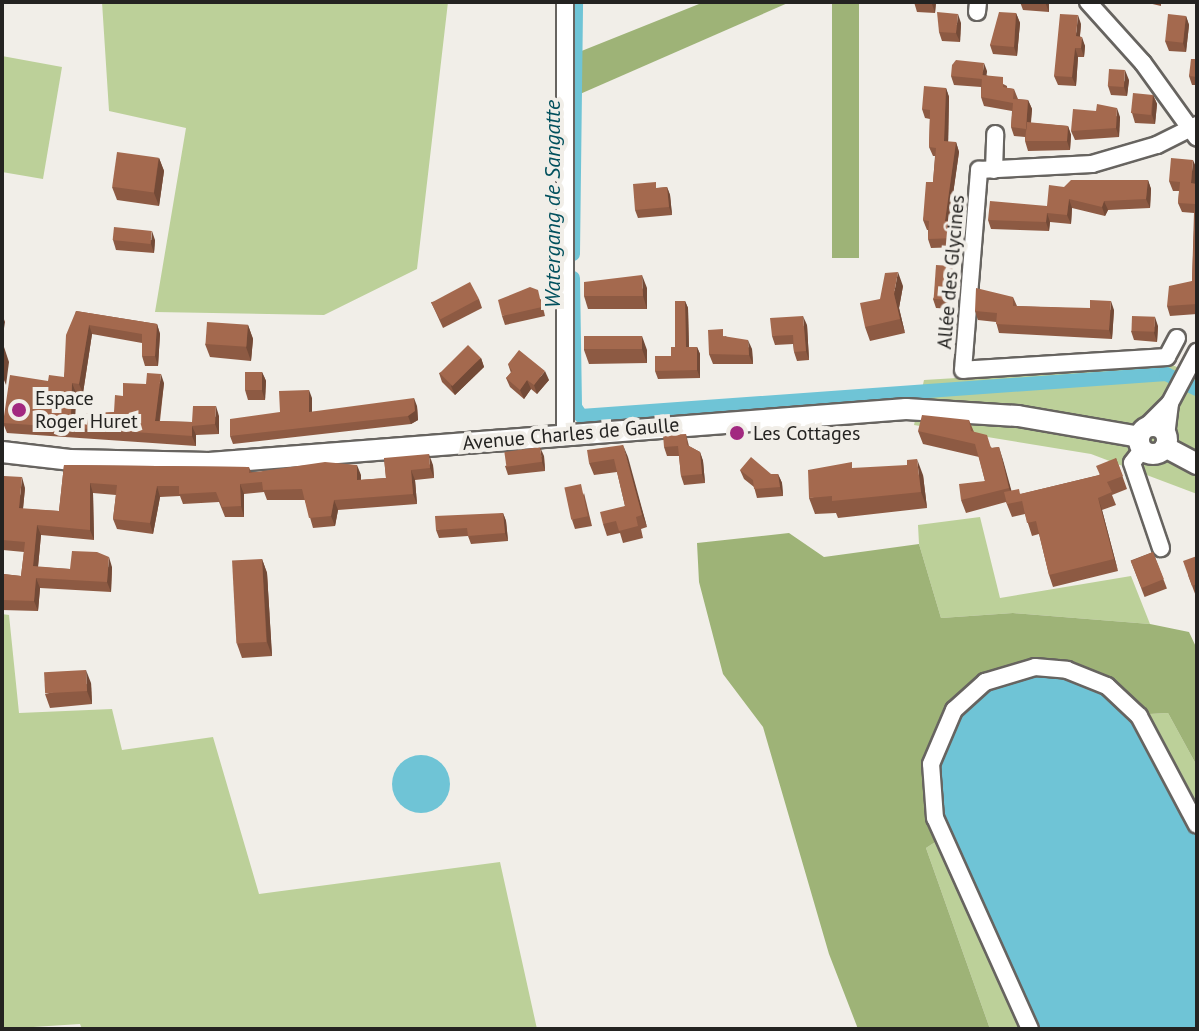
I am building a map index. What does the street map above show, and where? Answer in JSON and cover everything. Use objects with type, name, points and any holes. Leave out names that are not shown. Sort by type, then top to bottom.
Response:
[{"type":"main road","name":"Avenue Charles de Gaulle","points":[[2,452],[190,463],[906,409],[1018,416],[1142,438],[1153,454],[1166,442]]},
{"type":"main road","points":[[1166,442],[1197,464]]},
{"type":"street","points":[[565,2],[565,435]]},
{"type":"street","points":[[995,134],[994,170],[1092,164],[1195,131],[1143,63],[1088,2]]},
{"type":"street","name":"Allée des Glycines","points":[[994,170],[979,170],[963,370],[1167,357],[1177,338]]},
{"type":"street","points":[[1161,548],[1132,463],[1142,438],[1173,398],[1197,352]]},
{"type":"street","points":[[1166,442],[1173,398]]},
{"type":"street","points":[[1030,1029],[935,818],[931,764],[954,710],[985,682],[1035,667],[1067,670],[1107,686],[1139,716],[1197,825]]},
{"type":"green space","points":[[102,2],[448,2],[417,269],[324,315],[155,312],[186,128],[109,111]]},
{"type":"green space","points":[[704,2],[790,2],[580,94],[579,52]]},
{"type":"green space","points":[[832,2],[859,2],[859,258],[832,258]]},
{"type":"green space","points":[[2,56],[62,67],[43,179],[2,172]]},
{"type":"green space","points":[[1172,365],[1197,375],[1197,494],[1091,454],[914,425],[924,380]]},
{"type":"green space","points":[[980,517],[1000,598],[1131,576],[1150,624],[1013,613],[941,618],[919,544],[918,525]]},
{"type":"green space","points":[[789,533],[824,557],[919,544],[941,618],[1013,613],[1150,624],[1189,632],[1197,649],[1197,766],[1168,713],[1131,715],[926,848],[990,1029],[858,1029],[829,954],[763,727],[723,674],[699,582],[697,543]]},
{"type":"green space","points":[[2,614],[9,615],[19,713],[112,709],[122,750],[213,737],[259,894],[500,862],[537,1029],[82,1029],[80,1024],[2,1029]]},
{"type":"green space","points":[[1168,713],[1197,766],[1197,837],[1131,715]]},
{"type":"green space","points":[[946,835],[1036,1029],[990,1029],[926,848]]},
{"type":"water","points":[[1056,673],[1099,687],[1138,725],[1197,837],[1197,1029],[1036,1029],[946,835],[934,772],[952,722],[984,691],[1023,675]]},
{"type":"water","points":[[421,755],[441,764],[450,784],[441,804],[421,813],[401,804],[392,784],[401,764]]},
{"type":"building","points":[[937,12],[958,14],[956,33],[939,32]]},
{"type":"building","points":[[999,12],[1016,13],[1014,47],[990,45]]},
{"type":"building","points":[[1060,14],[1078,15],[1076,36],[1082,37],[1081,48],[1075,48],[1072,77],[1054,76]]},
{"type":"building","points":[[1168,14],[1186,16],[1183,43],[1165,41]]},
{"type":"building","points":[[1191,59],[1197,59],[1197,77],[1189,76]]},
{"type":"building","points":[[956,60],[984,63],[982,79],[951,76]]},
{"type":"building","points":[[1109,69],[1125,70],[1124,87],[1108,86]]},
{"type":"building","points":[[982,75],[1003,77],[1003,87],[1014,89],[1013,99],[1028,100],[1026,129],[1011,127],[1013,103],[981,97]]},
{"type":"building","points":[[924,86],[946,88],[944,141],[956,142],[945,221],[957,222],[956,238],[928,239],[929,221],[923,220],[926,182],[933,182],[936,148],[929,147],[930,110],[922,109]]},
{"type":"building","points":[[1133,93],[1153,95],[1151,115],[1131,113]]},
{"type":"building","points":[[1097,104],[1117,108],[1116,128],[1071,131],[1073,109],[1096,111]]},
{"type":"building","points":[[1027,122],[1068,126],[1067,141],[1025,141]]},
{"type":"building","points":[[117,152],[159,158],[154,193],[112,187]]},
{"type":"building","points":[[1171,158],[1193,160],[1191,183],[1197,184],[1197,304],[1167,306],[1169,286],[1192,281],[1195,204],[1178,203],[1180,182],[1169,181]]},
{"type":"building","points":[[1071,180],[1148,180],[1146,199],[1104,201],[1102,207],[1069,199],[1067,215],[1047,213],[1046,222],[988,220],[990,201],[1047,206],[1049,185],[1064,187]]},
{"type":"building","points":[[656,182],[656,188],[667,187],[669,207],[635,210],[633,184]]},
{"type":"building","points":[[114,227],[152,231],[150,244],[113,240]]},
{"type":"building","points":[[936,265],[952,266],[950,300],[934,299]]},
{"type":"building","points":[[898,272],[894,294],[900,319],[865,327],[860,303],[880,299],[885,273]]},
{"type":"building","points":[[642,275],[643,296],[584,296],[584,282]]},
{"type":"building","points":[[470,282],[479,299],[440,319],[431,303]]},
{"type":"building","points":[[530,287],[538,290],[542,307],[502,316],[498,300]]},
{"type":"building","points":[[976,288],[1013,297],[1013,306],[1090,308],[1090,300],[1111,301],[1109,330],[996,324],[997,313],[975,311]]},
{"type":"building","points":[[675,301],[685,301],[686,347],[697,347],[697,370],[655,371],[655,356],[671,356],[671,347],[675,347]]},
{"type":"building","points":[[76,311],[157,324],[155,356],[142,356],[142,334],[89,325],[79,384],[72,383],[71,415],[114,412],[115,395],[123,396],[123,383],[146,384],[147,373],[161,374],[155,421],[192,422],[193,406],[216,406],[215,424],[192,426],[192,436],[3,423],[10,375],[48,381],[49,375],[64,377],[66,335]]},
{"type":"building","points":[[803,316],[806,351],[794,352],[793,335],[772,336],[770,318]]},
{"type":"building","points":[[1132,316],[1155,317],[1154,332],[1131,331]]},
{"type":"building","points":[[207,322],[248,325],[246,347],[205,344]]},
{"type":"building","points":[[723,329],[723,336],[748,340],[749,355],[709,354],[708,330]]},
{"type":"building","points":[[584,336],[642,336],[642,349],[584,349]]},
{"type":"building","points":[[468,345],[481,358],[452,386],[440,373]]},
{"type":"building","points":[[519,350],[545,371],[534,385],[527,380],[520,390],[506,378],[512,371],[508,364]]},
{"type":"building","points":[[245,372],[262,372],[262,390],[245,390]]},
{"type":"building","points":[[309,390],[309,412],[414,398],[415,411],[408,416],[230,436],[230,419],[280,412],[279,391]]},
{"type":"building","points":[[922,415],[969,420],[971,431],[987,435],[991,448],[999,447],[1009,488],[961,500],[959,484],[985,481],[975,444],[918,431]]},
{"type":"building","points":[[686,434],[687,445],[700,452],[702,474],[681,476],[678,446],[664,447],[663,435]]},
{"type":"building","points":[[623,445],[642,515],[636,517],[638,526],[619,531],[616,521],[603,524],[600,512],[625,506],[614,459],[589,463],[587,450]]},
{"type":"building","points":[[540,447],[542,462],[506,467],[504,452]]},
{"type":"building","points":[[429,454],[430,468],[411,470],[413,494],[334,500],[331,516],[309,518],[302,489],[263,490],[262,482],[240,484],[241,506],[222,507],[216,492],[179,494],[179,486],[157,486],[150,523],[113,519],[117,485],[90,483],[90,530],[37,525],[33,566],[70,569],[72,551],[97,552],[109,557],[107,582],[36,578],[34,601],[2,600],[2,574],[21,576],[25,542],[2,540],[4,476],[22,477],[19,508],[59,511],[64,465],[249,467],[249,473],[325,462],[357,465],[357,480],[386,478],[384,458]]},
{"type":"building","points":[[751,457],[771,474],[778,474],[780,487],[754,489],[753,480],[740,470]]},
{"type":"building","points":[[1116,458],[1123,476],[1107,482],[1112,492],[1098,498],[1114,559],[1049,575],[1036,521],[1027,523],[1021,496],[1022,501],[1007,504],[1004,492],[1019,489],[1020,494],[1100,475],[1096,466]]},
{"type":"building","points":[[917,459],[921,492],[832,501],[832,496],[809,498],[808,470],[852,462],[852,468],[907,465],[907,460]]},
{"type":"building","points":[[581,484],[588,516],[571,520],[564,488]]},
{"type":"building","points":[[503,513],[505,533],[468,536],[467,528],[436,530],[435,516]]},
{"type":"building","points":[[1153,552],[1164,579],[1142,588],[1131,561]]},
{"type":"building","points":[[1197,556],[1197,584],[1192,586],[1183,561]]},
{"type":"building","points":[[262,559],[266,642],[236,643],[232,561]]},
{"type":"building","points":[[86,670],[87,691],[45,693],[44,672]]},
{"type":"waterway","name":"Watergang de Sangatte","points":[[573,254],[576,2]]},
{"type":"waterway","points":[[573,278],[575,407],[581,416],[1166,374],[1197,389]]},
{"type":"place","name":"Espace Roger Huret","points":[[19,410]]},
{"type":"place","name":"Les Cottages","points":[[737,433]]}]
